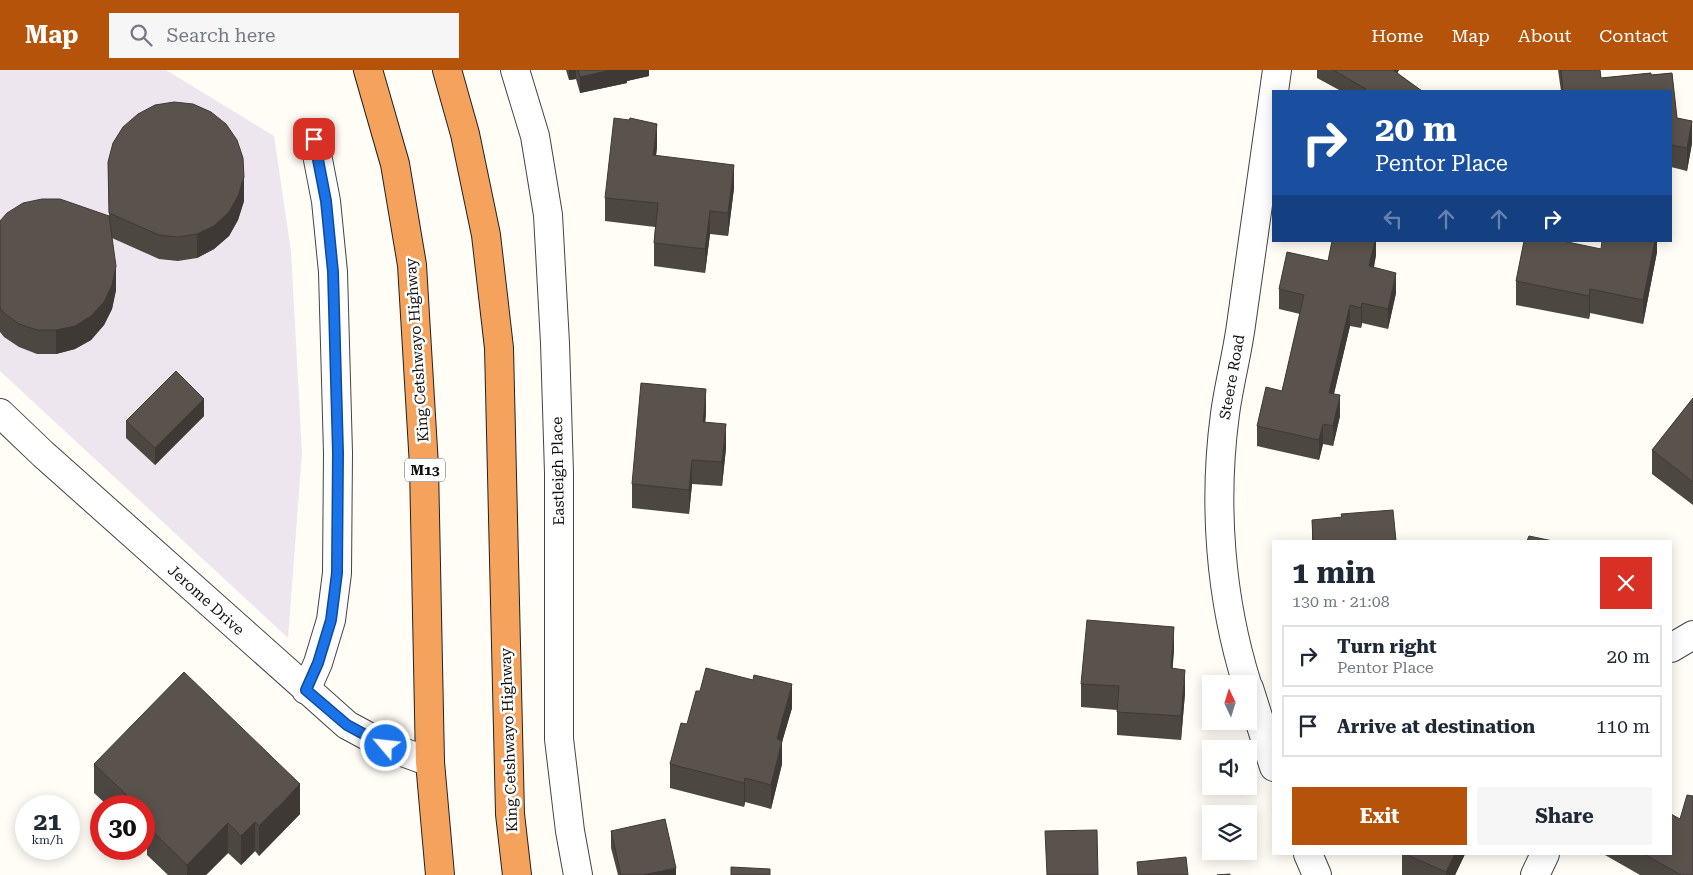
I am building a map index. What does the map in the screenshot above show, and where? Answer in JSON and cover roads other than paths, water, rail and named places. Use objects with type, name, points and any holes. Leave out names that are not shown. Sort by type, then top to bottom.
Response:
[{"type":"highway","name":"King Cetshwayo Highway","points":[[368,70],[395,164],[412,265],[425,474],[430,762],[440,875]]},
{"type":"highway","name":"King Cetshwayo Highway","points":[[447,70],[465,134],[486,235],[499,348],[510,814],[517,875]]},
{"type":"street","name":"Eastleigh Place","points":[[514,70],[535,136],[548,215],[555,343],[559,473],[559,739],[570,831],[578,875]]},
{"type":"street","name":"Steere Road","points":[[1273,90],[1276,70]]},
{"type":"street","name":"Steere Road","points":[[1245,675],[1230,613],[1222,560],[1220,490],[1225,414],[1238,347],[1272,99]]},
{"type":"street","points":[[306,690],[318,663],[331,620],[337,573],[338,453],[333,272],[326,201],[314,139]]},
{"type":"street","name":"Jerome Drive","points":[[0,413],[43,454],[347,725],[386,746],[430,762]]},
{"type":"street","points":[[1672,647],[1693,635]]},
{"type":"street","points":[[1258,716],[1272,761]]},
{"type":"street","points":[[1308,855],[1316,875]]},
{"type":"street","points":[[1535,875],[1545,855]]}]
